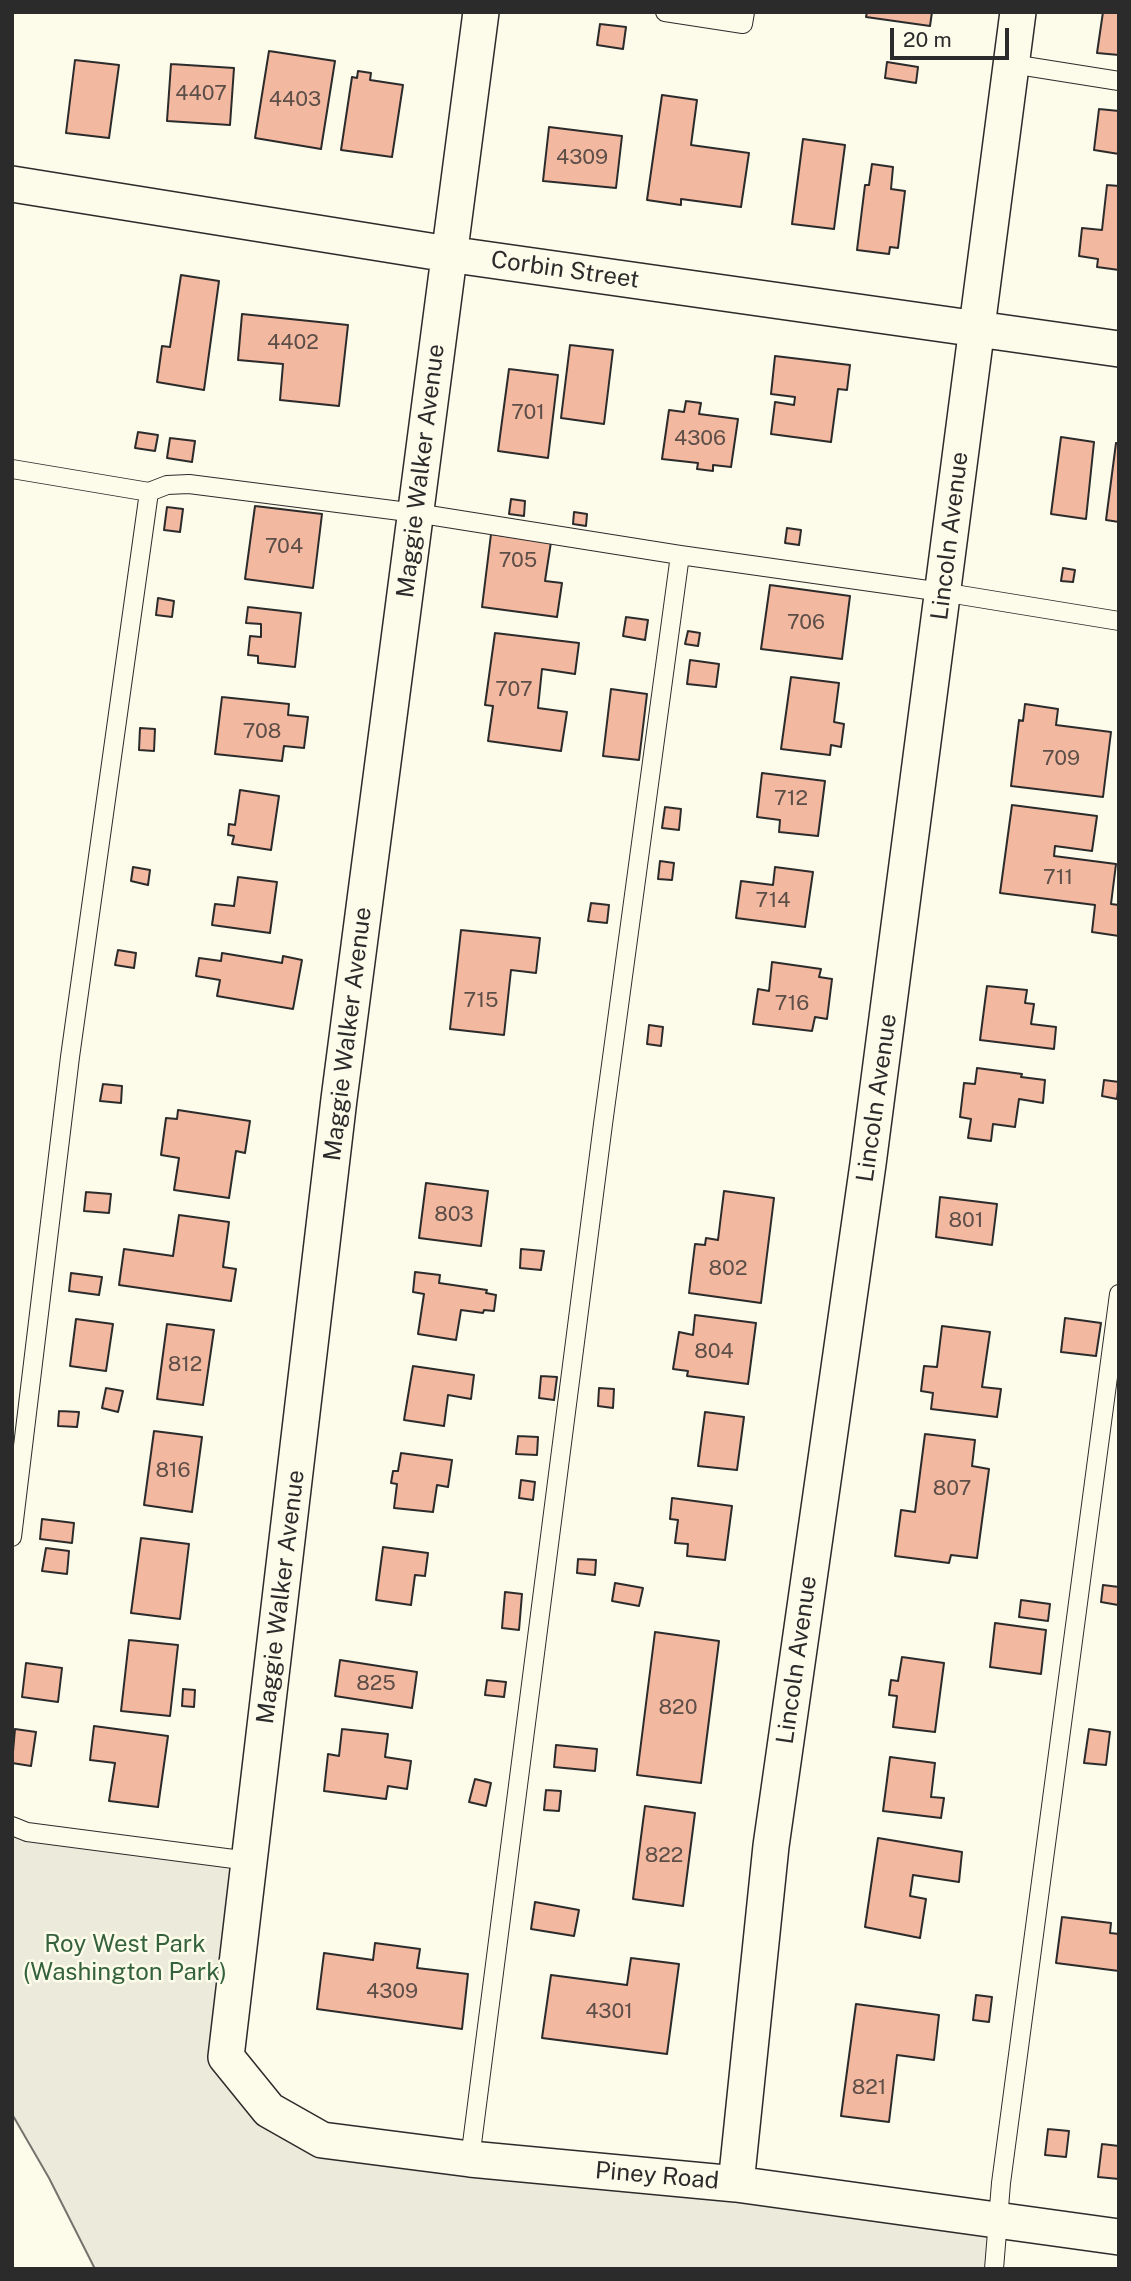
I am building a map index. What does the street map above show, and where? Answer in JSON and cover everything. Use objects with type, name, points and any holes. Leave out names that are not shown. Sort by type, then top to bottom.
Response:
[{"type":"street","name":"Maggie Walker Avenue","points":[[226,2057],[339,1099],[481,12]]},
{"type":"street","name":"Lincoln Avenue","points":[[736,2184],[771,1846],[868,1164],[1018,12]]},
{"type":"street","name":"Corbin Street","points":[[12,184],[449,254],[1119,349]]},
{"type":"street","name":"Piney Road","points":[[226,2057],[269,2110],[322,2140],[470,2159],[736,2184],[1119,2237]]},
{"type":"lane","points":[[666,12],[743,24],[745,12]]},
{"type":"lane","points":[[1012,64],[1119,81]]},
{"type":"lane","points":[[12,469],[149,492],[167,485],[189,484],[415,513],[1119,621]]},
{"type":"lane","points":[[12,1537],[71,1057],[149,492]]},
{"type":"lane","points":[[470,2159],[603,1124],[680,555]]},
{"type":"lane","points":[[993,2269],[1004,2155],[1119,1294]]},
{"type":"lane","points":[[12,1826],[27,1832],[249,1861]]},
{"type":"green space","name":"Roy West Park (Washington Park)","points":[[12,1826],[249,1861],[226,2057],[322,2140],[999,2222],[994,2269],[95,2269],[49,2178],[12,2114]]},
{"type":"building","points":[[867,12],[932,12],[930,26],[866,17]]},
{"type":"building","points":[[1103,12],[1119,12],[1119,55],[1097,53]]},
{"type":"building","points":[[600,24],[626,27],[623,49],[597,45]]},
{"type":"building","points":[[269,51],[335,61],[321,149],[255,138]]},
{"type":"building","points":[[75,60],[119,65],[109,138],[66,133]]},
{"type":"building","points":[[887,62],[918,67],[916,83],[885,78]]},
{"type":"building","points":[[171,64],[234,68],[230,125],[167,121]]},
{"type":"building","points":[[358,71],[371,73],[370,80],[403,85],[392,157],[341,150],[352,77],[357,78]]},
{"type":"building","points":[[662,95],[697,100],[691,145],[749,153],[741,207],[681,199],[681,205],[647,200]]},
{"type":"building","points":[[1099,109],[1119,111],[1119,154],[1094,150]]},
{"type":"building","points":[[549,127],[622,136],[616,188],[543,181]]},
{"type":"building","points":[[803,139],[845,145],[834,229],[792,224]]},
{"type":"building","points":[[872,164],[893,167],[891,189],[905,191],[898,248],[890,247],[889,254],[857,250],[865,185],[869,185]]},
{"type":"building","points":[[1107,185],[1119,186],[1119,270],[1097,267],[1098,259],[1079,256],[1082,228],[1102,230]]},
{"type":"building","points":[[181,275],[219,281],[204,390],[157,382],[162,346],[170,347]]},
{"type":"building","points":[[242,314],[348,325],[339,406],[280,400],[283,364],[238,360]]},
{"type":"building","points":[[570,345],[613,350],[604,424],[561,418]]},
{"type":"building","points":[[775,356],[850,365],[847,390],[838,389],[831,442],[771,434],[775,402],[794,405],[795,397],[771,394]]},
{"type":"building","points":[[509,369],[558,375],[548,458],[498,451]]},
{"type":"building","points":[[686,401],[701,403],[699,414],[738,419],[731,467],[713,465],[713,471],[697,469],[698,463],[662,459],[669,410],[684,412]]},
{"type":"building","points":[[138,432],[158,435],[155,451],[135,448]]},
{"type":"building","points":[[1061,437],[1094,442],[1086,519],[1051,514]]},
{"type":"building","points":[[170,438],[195,441],[192,462],[167,458]]},
{"type":"building","points":[[1116,443],[1119,443],[1119,522],[1106,520]]},
{"type":"building","points":[[511,499],[525,501],[524,516],[509,514]]},
{"type":"building","points":[[255,506],[322,514],[313,588],[245,579]]},
{"type":"building","points":[[167,507],[183,509],[180,532],[164,530]]},
{"type":"building","points":[[574,512],[587,514],[586,526],[573,524]]},
{"type":"building","points":[[787,528],[801,530],[799,545],[785,543]]},
{"type":"building","points":[[491,534],[551,542],[545,581],[562,583],[557,617],[482,607]]},
{"type":"building","points":[[1063,568],[1075,570],[1073,582],[1061,581]]},
{"type":"building","points":[[770,585],[850,596],[842,659],[761,649]]},
{"type":"building","points":[[158,598],[174,601],[172,617],[156,615]]},
{"type":"building","points":[[248,607],[301,613],[295,667],[258,663],[258,656],[248,655],[250,636],[261,637],[261,624],[246,623]]},
{"type":"building","points":[[626,617],[648,620],[645,640],[623,636]]},
{"type":"building","points":[[688,631],[700,633],[698,646],[685,644]]},
{"type":"building","points":[[495,633],[579,643],[575,674],[542,669],[538,708],[567,712],[561,751],[488,741],[493,706],[485,705]]},
{"type":"building","points":[[690,660],[719,664],[716,687],[687,684]]},
{"type":"building","points":[[791,677],[839,683],[834,722],[844,724],[841,747],[831,745],[830,755],[781,749]]},
{"type":"building","points":[[611,689],[647,694],[639,760],[603,756]]},
{"type":"building","points":[[222,697],[289,704],[288,715],[308,717],[304,748],[284,746],[282,761],[215,754]]},
{"type":"building","points":[[1025,704],[1058,709],[1056,725],[1111,732],[1103,797],[1011,786],[1019,720],[1023,721]]},
{"type":"building","points":[[140,728],[155,729],[154,751],[139,750]]},
{"type":"building","points":[[762,773],[825,781],[818,836],[779,832],[780,820],[757,817]]},
{"type":"building","points":[[240,790],[279,796],[271,850],[232,844],[234,836],[228,835],[229,824],[235,825]]},
{"type":"building","points":[[1012,805],[1097,816],[1092,851],[1055,846],[1054,856],[1116,864],[1111,904],[1119,905],[1119,936],[1092,932],[1095,905],[1000,893]]},
{"type":"building","points":[[665,807],[681,809],[679,830],[662,828]]},
{"type":"building","points":[[660,861],[674,863],[672,880],[658,879]]},
{"type":"building","points":[[133,867],[150,870],[148,885],[131,881]]},
{"type":"building","points":[[775,867],[813,872],[805,927],[736,918],[741,881],[773,885]]},
{"type":"building","points":[[238,877],[277,882],[270,933],[212,925],[215,904],[234,906]]},
{"type":"building","points":[[591,903],[609,905],[607,923],[588,921]]},
{"type":"building","points":[[461,930],[540,938],[536,973],[511,970],[504,1035],[450,1029]]},
{"type":"building","points":[[118,950],[136,953],[134,968],[115,965]]},
{"type":"building","points":[[222,953],[282,963],[283,956],[302,960],[293,1009],[217,996],[220,980],[196,976],[199,958],[221,961]]},
{"type":"building","points":[[772,962],[821,969],[819,977],[832,979],[827,1019],[815,1017],[812,1031],[753,1024],[758,989],[769,991]]},
{"type":"building","points":[[987,986],[1027,990],[1025,1003],[1034,1004],[1031,1024],[1056,1027],[1054,1049],[980,1040]]},
{"type":"building","points":[[649,1025],[663,1027],[661,1046],[647,1044]]},
{"type":"building","points":[[977,1068],[1045,1080],[1043,1103],[1019,1099],[1015,1127],[993,1124],[991,1141],[968,1138],[971,1119],[960,1117],[964,1083],[975,1084]]},
{"type":"building","points":[[1104,1080],[1119,1082],[1117,1099],[1102,1096]]},
{"type":"building","points":[[103,1084],[122,1086],[121,1103],[100,1101]]},
{"type":"building","points":[[178,1110],[250,1121],[245,1153],[236,1151],[229,1198],[174,1190],[179,1158],[161,1155],[166,1118],[177,1119]]},
{"type":"building","points":[[426,1183],[488,1191],[481,1246],[419,1238]]},
{"type":"building","points":[[724,1191],[774,1198],[761,1303],[689,1293],[695,1244],[705,1245],[706,1238],[718,1240]]},
{"type":"building","points":[[86,1192],[111,1194],[109,1213],[84,1211]]},
{"type":"building","points":[[940,1197],[997,1204],[992,1245],[936,1237]]},
{"type":"building","points":[[179,1215],[229,1222],[223,1267],[236,1269],[231,1301],[119,1285],[124,1249],[173,1256]]},
{"type":"building","points":[[521,1249],[544,1251],[541,1270],[520,1268]]},
{"type":"building","points":[[415,1272],[440,1275],[439,1283],[487,1290],[486,1293],[496,1295],[494,1311],[484,1310],[483,1313],[461,1310],[456,1340],[418,1334],[424,1294],[413,1292]]},
{"type":"building","points":[[71,1273],[102,1277],[99,1295],[69,1291]]},
{"type":"building","points":[[695,1315],[756,1323],[748,1384],[687,1376],[688,1371],[673,1369],[679,1332],[693,1335]]},
{"type":"building","points":[[1065,1318],[1101,1323],[1096,1356],[1061,1352]]},
{"type":"building","points":[[76,1319],[113,1324],[106,1371],[70,1366]]},
{"type":"building","points":[[167,1324],[214,1330],[203,1405],[157,1399]]},
{"type":"building","points":[[942,1326],[990,1332],[982,1387],[1001,1389],[997,1417],[931,1409],[933,1393],[921,1391],[924,1366],[937,1367]]},
{"type":"building","points":[[413,1366],[474,1375],[471,1399],[448,1395],[444,1426],[404,1420]]},
{"type":"building","points":[[541,1376],[557,1377],[554,1400],[539,1398]]},
{"type":"building","points":[[106,1388],[123,1391],[118,1412],[102,1408]]},
{"type":"building","points":[[599,1388],[614,1389],[613,1408],[598,1406]]},
{"type":"building","points":[[59,1411],[79,1412],[77,1427],[58,1426]]},
{"type":"building","points":[[705,1412],[744,1417],[737,1470],[698,1466]]},
{"type":"building","points":[[154,1431],[202,1437],[192,1512],[144,1505]]},
{"type":"building","points":[[925,1434],[975,1440],[972,1466],[989,1469],[977,1558],[951,1555],[949,1563],[895,1556],[901,1510],[915,1512]]},
{"type":"building","points":[[518,1436],[538,1437],[537,1455],[516,1454]]},
{"type":"building","points":[[401,1453],[452,1460],[448,1487],[437,1485],[433,1512],[394,1508],[397,1484],[391,1483],[393,1471],[398,1471]]},
{"type":"building","points":[[521,1480],[535,1482],[533,1500],[519,1498]]},
{"type":"building","points":[[672,1498],[732,1506],[725,1560],[687,1556],[688,1544],[675,1543],[678,1520],[670,1519]]},
{"type":"building","points":[[42,1519],[74,1523],[72,1543],[40,1539]]},
{"type":"building","points":[[141,1538],[189,1544],[180,1619],[131,1613]]},
{"type":"building","points":[[383,1547],[428,1553],[425,1576],[415,1575],[411,1605],[376,1600]]},
{"type":"building","points":[[46,1548],[69,1551],[67,1574],[42,1571]]},
{"type":"building","points":[[578,1559],[596,1560],[595,1575],[577,1573]]},
{"type":"building","points":[[615,1583],[643,1588],[639,1606],[612,1601]]},
{"type":"building","points":[[1103,1585],[1119,1587],[1118,1605],[1101,1602]]},
{"type":"building","points":[[505,1592],[522,1594],[519,1630],[502,1628]]},
{"type":"building","points":[[1021,1600],[1050,1604],[1048,1621],[1019,1617]]},
{"type":"building","points":[[995,1623],[1046,1630],[1041,1674],[990,1667]]},
{"type":"building","points":[[655,1632],[719,1641],[701,1783],[637,1775]]},
{"type":"building","points":[[129,1640],[178,1645],[170,1716],[121,1711]]},
{"type":"building","points":[[902,1657],[944,1663],[935,1732],[893,1727],[897,1696],[889,1695],[891,1680],[898,1681]]},
{"type":"building","points":[[340,1660],[417,1672],[412,1708],[335,1696]]},
{"type":"building","points":[[26,1663],[62,1668],[58,1702],[22,1697]]},
{"type":"building","points":[[487,1680],[506,1682],[504,1697],[485,1695]]},
{"type":"building","points":[[183,1689],[195,1690],[194,1707],[182,1706]]},
{"type":"building","points":[[94,1726],[168,1736],[158,1807],[109,1801],[115,1763],[90,1760]]},
{"type":"building","points":[[15,1729],[36,1732],[31,1766],[12,1763]]},
{"type":"building","points":[[342,1729],[388,1734],[385,1757],[411,1761],[407,1789],[388,1786],[386,1799],[324,1791],[328,1754],[339,1756]]},
{"type":"building","points":[[1089,1729],[1110,1732],[1106,1765],[1084,1763]]},
{"type":"building","points":[[556,1745],[597,1749],[595,1771],[554,1767]]},
{"type":"building","points":[[890,1757],[935,1763],[931,1797],[944,1798],[941,1818],[883,1811]]},
{"type":"building","points":[[475,1779],[491,1783],[486,1806],[469,1802]]},
{"type":"building","points":[[546,1790],[561,1791],[559,1811],[544,1810]]},
{"type":"building","points":[[645,1806],[695,1813],[683,1906],[633,1899]]},
{"type":"building","points":[[878,1838],[962,1852],[959,1882],[913,1875],[910,1896],[926,1899],[920,1938],[865,1927]]},
{"type":"building","points":[[535,1902],[579,1910],[574,1936],[531,1929]]},
{"type":"building","points":[[1062,1917],[1111,1923],[1110,1933],[1119,1934],[1119,1971],[1056,1963]]},
{"type":"building","points":[[375,1943],[420,1949],[417,1968],[468,1974],[462,2029],[317,2009],[324,1953],[373,1960]]},
{"type":"building","points":[[631,1958],[679,1964],[667,2054],[542,2038],[551,1975],[627,1985]]},
{"type":"building","points":[[976,1995],[992,1997],[989,2022],[973,2020]]},
{"type":"building","points":[[856,2004],[939,2015],[934,2060],[897,2055],[889,2122],[841,2116]]},
{"type":"building","points":[[1048,2129],[1069,2131],[1066,2157],[1045,2155]]},
{"type":"building","points":[[1102,2144],[1119,2146],[1119,2179],[1098,2177]]}]
